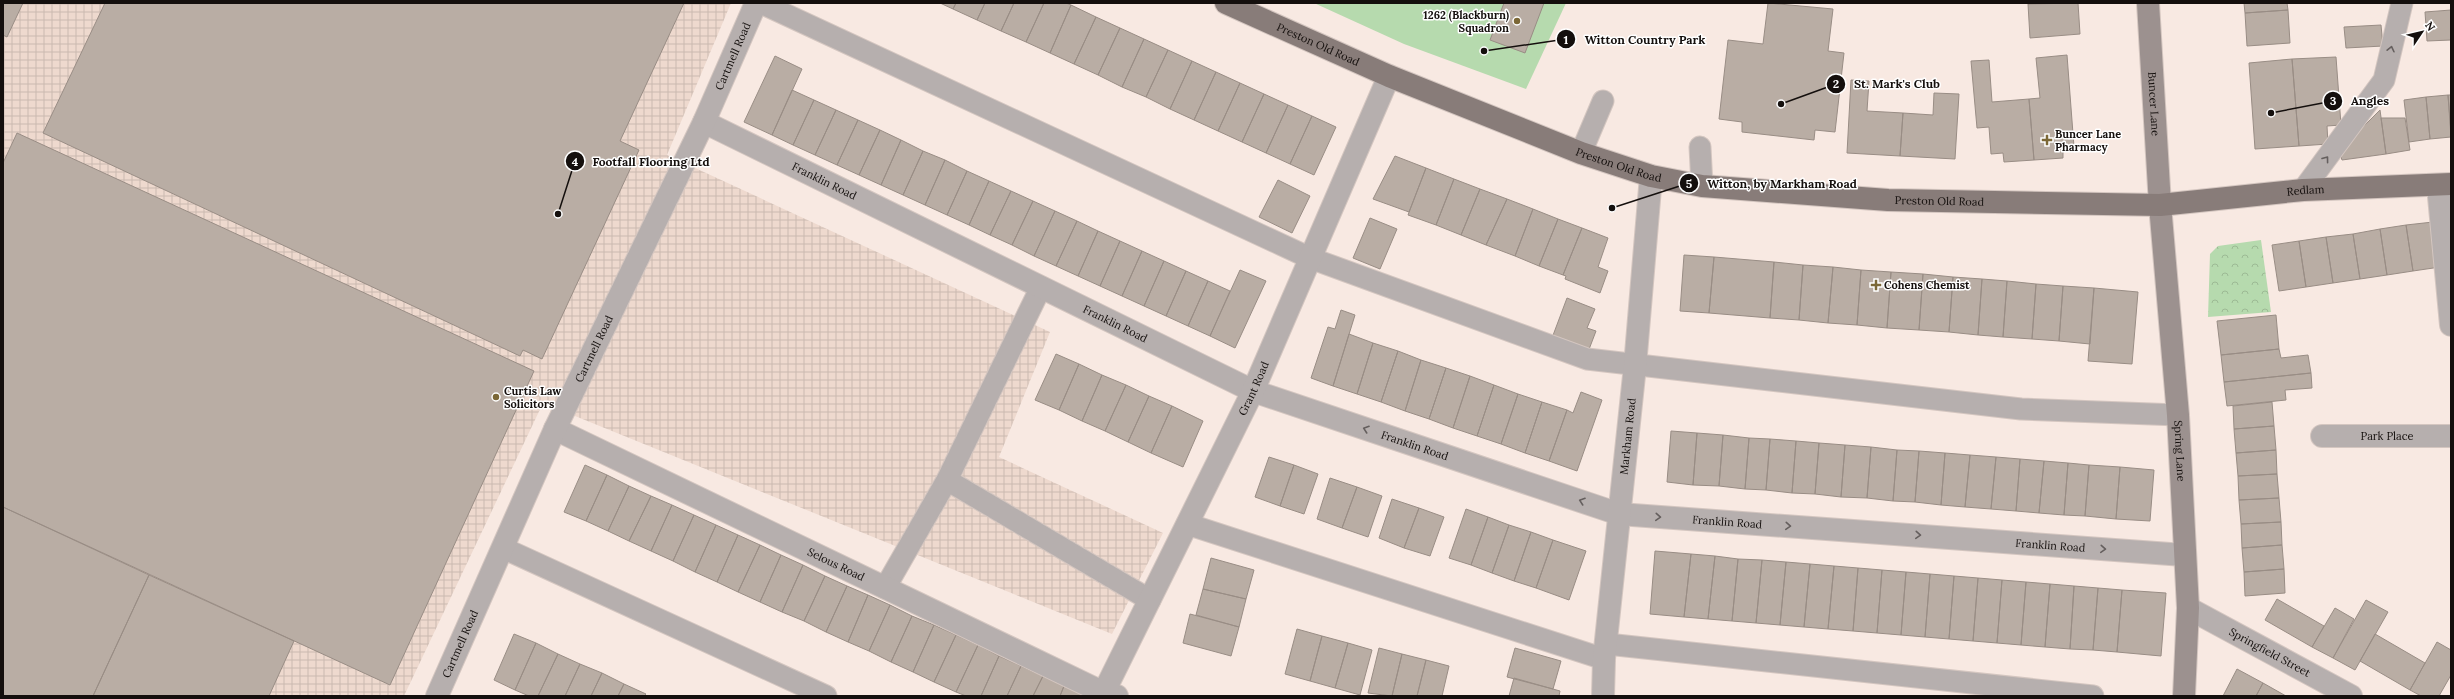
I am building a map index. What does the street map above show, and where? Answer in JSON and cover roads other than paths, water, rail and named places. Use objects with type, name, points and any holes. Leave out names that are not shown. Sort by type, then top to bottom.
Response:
[{"type":"main road","name":"Preston Old Road","points":[[1226,3],[1389,76],[1581,153],[1652,176],[1702,186],[1888,200],[2160,206]]},
{"type":"main road","name":"Buncer Lane","points":[[2148,3],[2160,206]]},
{"type":"main road","name":"Redlam","points":[[2160,206],[2303,190],[2444,185]]},
{"type":"main road","name":"Spring Lane","points":[[2160,206],[2178,415],[2184,555],[2188,608],[2184,696]]},
{"type":"street","name":"Cartmell Road","points":[[437,696],[555,429],[704,122],[756,3]]},
{"type":"street","name":"Grant Road","points":[[1108,695],[1150,600],[1253,391],[1389,76]]},
{"type":"street","name":"Franklin Road","points":[[704,122],[1253,391],[1619,514],[2184,555]]},
{"type":"street","name":"Markham Road","points":[[1603,696],[1619,514],[1636,366],[1652,176]]},
{"type":"street","points":[[2444,185],[2451,325]]},
{"type":"street","name":"Selous Road","points":[[555,429],[1108,695]]},
{"type":"street","name":"Park Place","points":[[2322,436],[2451,436]]},
{"type":"street","name":"Springfield Street","points":[[2188,608],[2351,696]]},
{"type":"lane","points":[[761,3],[1310,258],[1587,359],[1636,366],[2022,409],[2178,415]]},
{"type":"lane","points":[[2303,190],[2384,80],[2402,3]]},
{"type":"lane","points":[[1581,153],[1603,101]]},
{"type":"lane","points":[[1700,147],[1702,186]]},
{"type":"lane","points":[[885,588],[947,480],[1041,287]]},
{"type":"lane","points":[[947,480],[1150,600]]},
{"type":"lane","points":[[1187,524],[1606,651],[2093,696]]},
{"type":"lane","points":[[503,548],[826,696]]},
{"type":"place","name":"1262 (Blackburn) Squadron","points":[[1517,21]]},
{"type":"place","name":"Witton Country Park","points":[[1484,51]]},
{"type":"place","name":"St. Mark's Club","points":[[1781,104]]},
{"type":"place","name":"Angles","points":[[2271,113]]},
{"type":"place","name":"Buncer Lane Pharmacy","points":[[2047,140]]},
{"type":"place","name":"Witton, by Markham Road","points":[[1612,208]]},
{"type":"place","name":"Footfall Flooring Ltd","points":[[558,214]]},
{"type":"place","name":"Cohens Chemist","points":[[1876,285]]},
{"type":"place","name":"Curtis Law Solicitors","points":[[496,397]]}]
